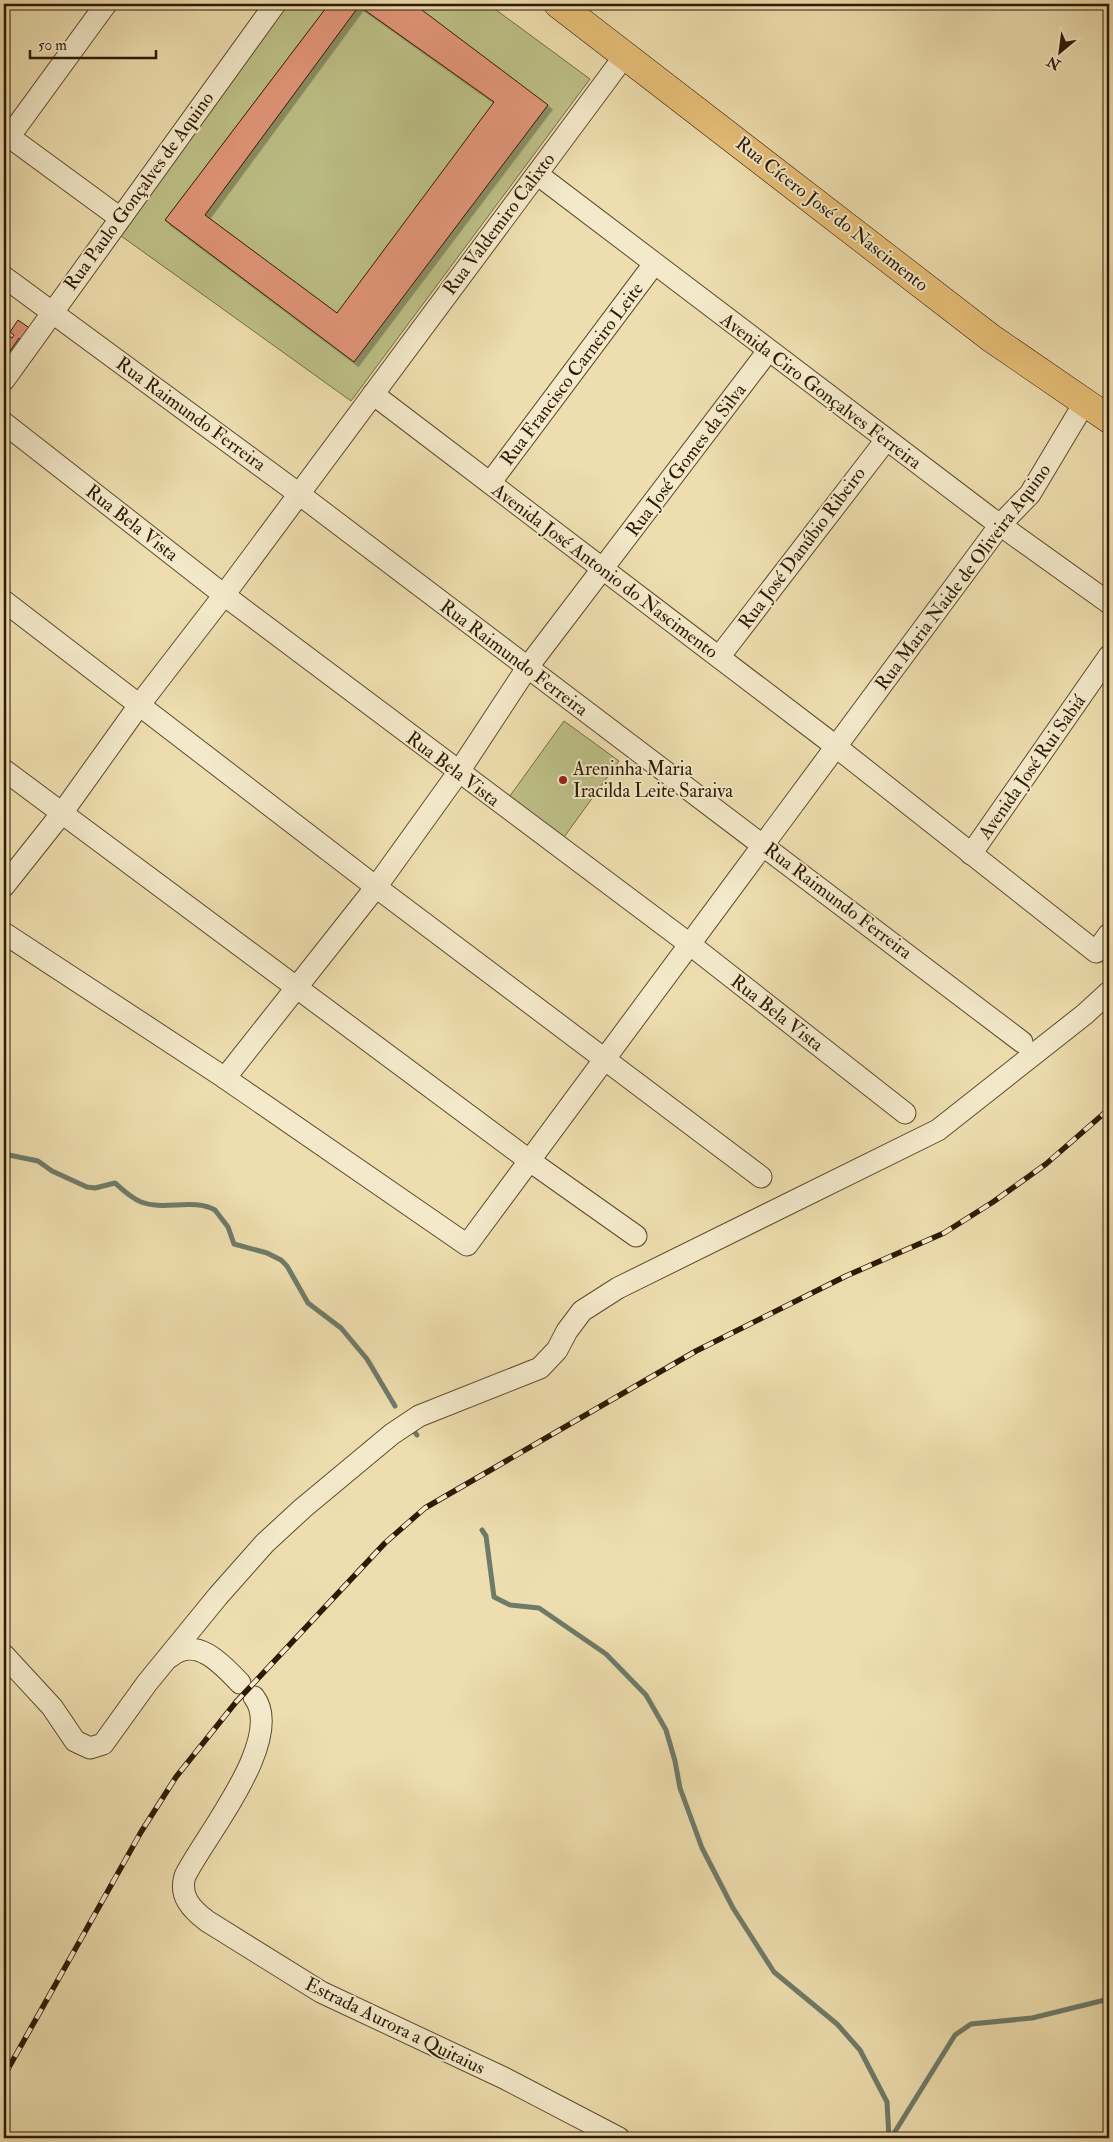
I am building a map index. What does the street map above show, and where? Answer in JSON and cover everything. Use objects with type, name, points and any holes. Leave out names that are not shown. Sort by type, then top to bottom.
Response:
[{"type":"main road","name":"Rua Cícero José do Nascimento","points":[[558,4],[626,54],[975,326],[1109,419]]},
{"type":"street","points":[[106,4],[6,135],[120,218]]},
{"type":"street","name":"Rua Paulo Gonçalves de Aquino","points":[[4,380],[275,4]]},
{"type":"street","name":"Rua Valdemiro Calixto","points":[[4,886],[62,813],[140,704],[224,596],[626,54]]},
{"type":"street","name":"Avenida Ciro Gonçalves Ferreira","points":[[537,174],[1000,526],[1109,603]]},
{"type":"street","name":"Rua Francisco Carneiro Leite","points":[[490,483],[654,264]]},
{"type":"street","name":"Rua Raimundo Ferreira","points":[[4,277],[299,494],[1022,1042]]},
{"type":"street","name":"Rua José Gomes da Silva","points":[[225,1078],[299,987],[376,887],[458,773],[527,668],[768,351]]},
{"type":"street","name":"Avenida José Antonio do Nascimento","points":[[373,394],[836,747],[1096,952],[1109,934]]},
{"type":"street","name":"Rua Maria Naide de Oliveira Aquino","points":[[225,1078],[467,1245],[1000,526],[1030,494],[1085,402]]},
{"type":"street","name":"Rua Bela Vista","points":[[4,423],[224,596],[690,945],[905,1113]]},
{"type":"street","name":"Rua José Danúbio Ribeiro","points":[[719,657],[886,440]]},
{"type":"street","points":[[4,601],[376,887],[761,1177]]},
{"type":"street","name":"Avenida José Rui Sabiá","points":[[971,854],[1109,656]]},
{"type":"street","points":[[4,770],[299,987],[530,1161],[636,1236]]},
{"type":"street","points":[[4,934],[225,1078]]},
{"type":"street","points":[[4,1655],[52,1707],[75,1741],[90,1748],[105,1742],[160,1668],[265,1543],[303,1508],[392,1434],[419,1416],[540,1368],[557,1350],[567,1331],[582,1311],[618,1288],[938,1130],[1085,1014],[1109,992]]},
{"type":"street","name":"Estrada Aurora a Quitaius","points":[[160,1668],[175,1653],[188,1648],[211,1656],[247,1690],[262,1715],[257,1746],[237,1789],[189,1867],[183,1884],[184,1895],[193,1908],[207,1921],[300,1980],[504,2078],[619,2138]]},
{"type":"green space","points":[[287,4],[488,4],[590,79],[351,401],[117,233]]},
{"type":"green space","name":"Areninha Maria Iracilda Leite Saraiva","points":[[564,721],[619,761],[562,840],[507,800]]},
{"type":"building","points":[[329,4],[414,4],[548,105],[354,362],[165,220]],"holes":[[[359,6],[494,102],[337,313],[205,215]]]},
{"type":"building","points":[[18,320],[31,329],[22,341],[19,338],[6,357],[4,355],[4,340],[8,335],[12,338],[14,335],[10,332]]},
{"type":"waterway","points":[[4,1154],[38,1161],[52,1171],[87,1187],[95,1188],[115,1183],[127,1194],[141,1202],[159,1205],[197,1205],[215,1210],[228,1227],[234,1244],[267,1253],[281,1260],[287,1266],[308,1303],[341,1328],[367,1359],[395,1406]]},
{"type":"waterway","points":[[413,1430],[417,1435]]},
{"type":"waterway","points":[[482,1530],[486,1536],[494,1597],[510,1605],[539,1608],[606,1654],[646,1695],[666,1730],[680,1788],[702,1848],[733,1908],[774,1972],[837,2024],[860,2050],[887,2102],[889,2138]]},
{"type":"waterway","points":[[891,2138],[955,2035],[971,2024],[1032,2018],[1109,1999]]},
{"type":"railway","points":[[4,2076],[141,1832],[176,1777],[236,1702],[385,1543],[425,1508],[696,1351],[846,1276],[944,1233],[993,1202],[1046,1164],[1109,1109]]},
{"type":"place","name":"Areninha Maria Iracilda Leite Saraiva","points":[[563,780]]}]
